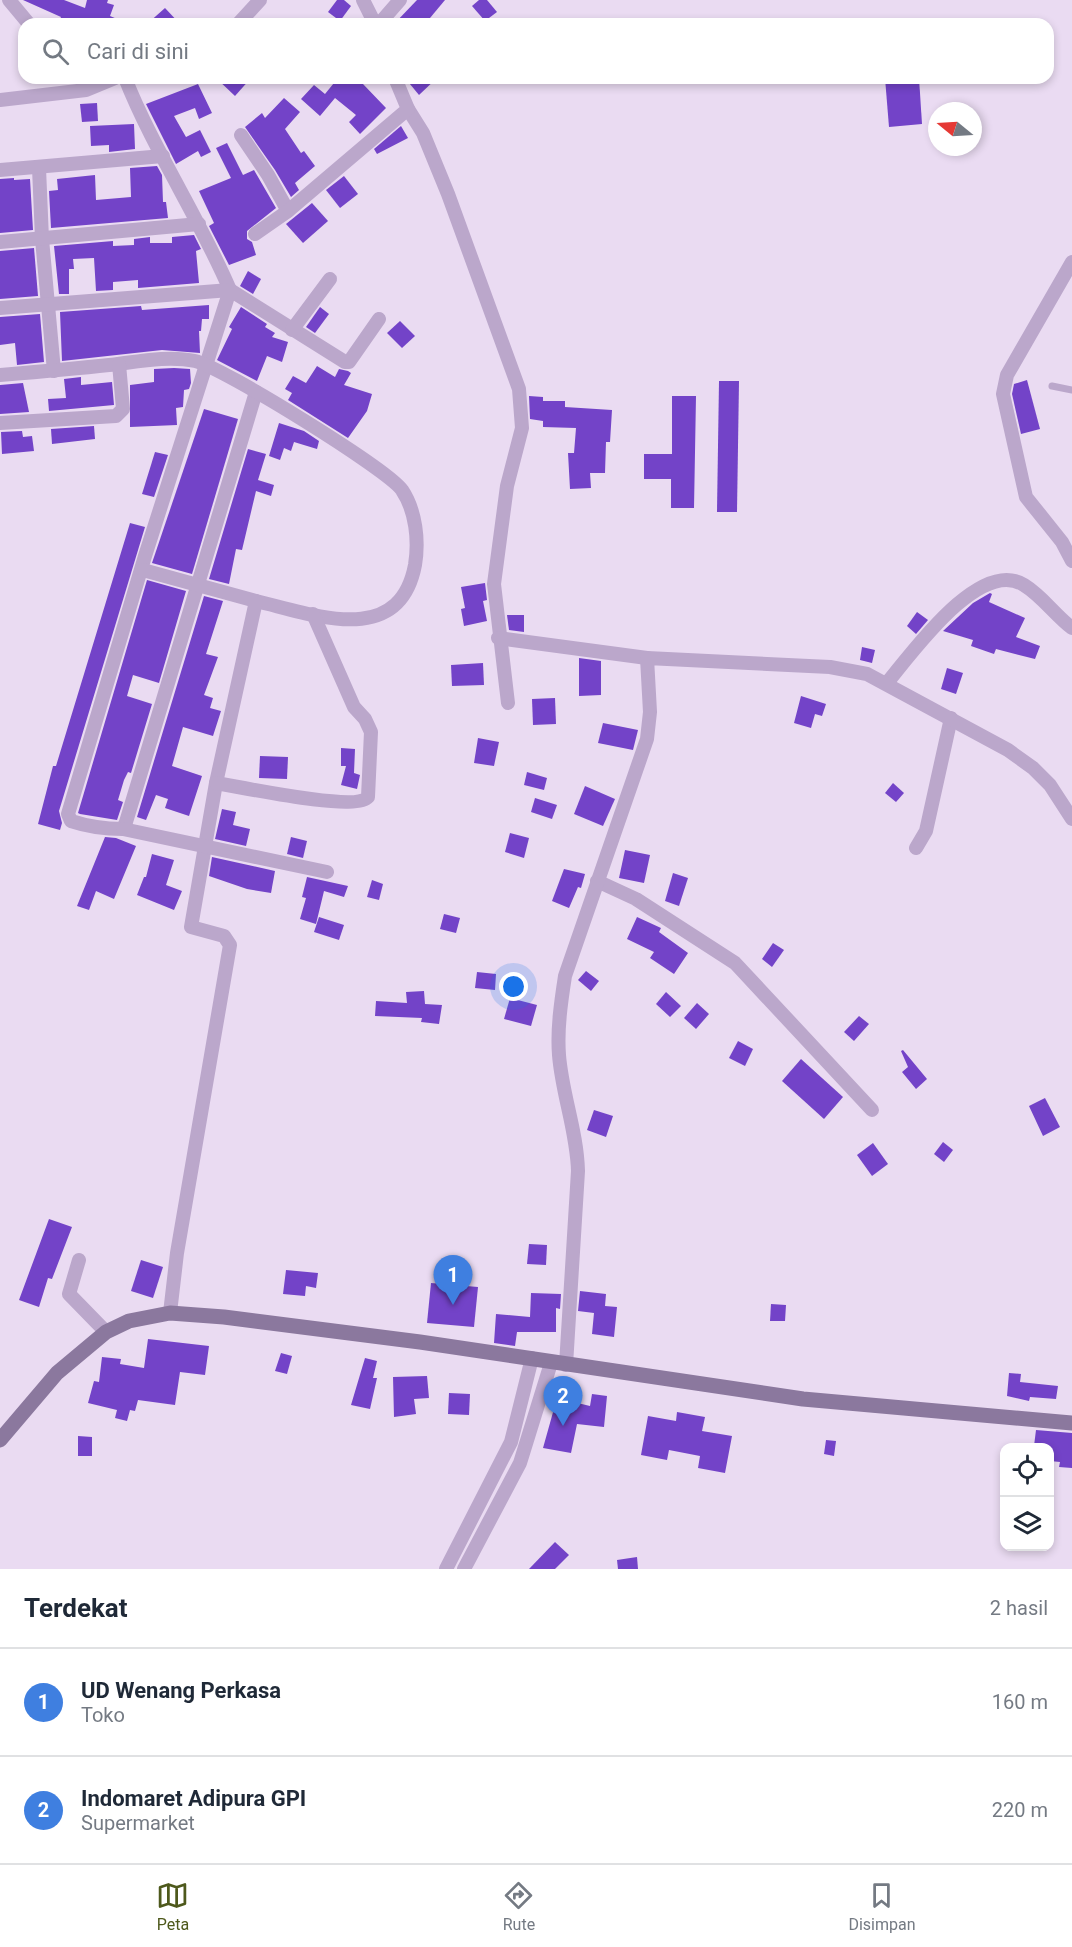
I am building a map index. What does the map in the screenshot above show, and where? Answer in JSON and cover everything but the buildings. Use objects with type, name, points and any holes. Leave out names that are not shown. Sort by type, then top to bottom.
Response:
[{"type":"main road","points":[[0,1440],[57,1372],[106,1332],[129,1322],[170,1313],[224,1317],[803,1399],[1072,1423]]},
{"type":"street","points":[[9,0],[24,18]]},
{"type":"street","points":[[244,18],[260,0]]},
{"type":"street","points":[[363,0],[374,18]]},
{"type":"street","points":[[383,18],[400,0]]},
{"type":"street","points":[[0,100],[86,90],[100,84]]},
{"type":"street","points":[[126,84],[136,108],[199,224],[230,290],[337,358],[349,362],[379,319]]},
{"type":"street","points":[[398,84],[408,109],[423,133],[448,194],[520,398],[522,428],[507,486],[494,584],[498,638],[508,703]]},
{"type":"street","points":[[255,234],[288,211],[408,109]]},
{"type":"street","points":[[241,135],[268,175],[288,211]]},
{"type":"street","points":[[0,170],[163,156]]},
{"type":"street","points":[[39,168],[42,239],[54,371]]},
{"type":"street","points":[[0,242],[199,224]]},
{"type":"street","points":[[1072,262],[1007,375],[1003,394],[1026,497],[1062,542],[1072,561]]},
{"type":"street","points":[[292,330],[330,279]]},
{"type":"street","points":[[0,308],[230,290]]},
{"type":"street","points":[[230,290],[68,814],[71,821],[94,829],[123,829],[327,872]]},
{"type":"street","points":[[0,375],[181,359],[207,364],[256,392],[387,476],[401,489],[414,521],[417,545],[414,570],[404,596],[389,611],[368,619],[351,620],[313,614],[143,570]]},
{"type":"street","points":[[0,423],[116,416],[123,409],[119,364]]},
{"type":"street","points":[[123,829],[133,805],[256,392]]},
{"type":"street","points":[[887,683],[933,629],[976,588],[999,578],[1023,584],[1072,628]]},
{"type":"street","points":[[170,1313],[177,1253],[230,945],[224,936],[191,927],[216,783],[256,601]]},
{"type":"street","points":[[216,783],[326,801],[359,802],[368,797],[372,736],[365,719],[354,707],[313,614]]},
{"type":"street","points":[[498,638],[647,658],[830,667],[867,674],[951,718],[1033,768],[1050,785],[1072,819]]},
{"type":"street","points":[[464,1569],[520,1463],[558,1364],[579,1171],[578,1147],[559,1056],[560,1012],[565,976],[647,738],[650,712],[647,658]]},
{"type":"street","points":[[916,848],[926,831],[951,718]]},
{"type":"street","points":[[597,881],[636,899],[735,963],[872,1110]]},
{"type":"street","points":[[79,1260],[69,1294],[106,1332]]},
{"type":"street","points":[[446,1569],[511,1442],[532,1359]]},
{"type":"lane","points":[[1052,386],[1072,390]]},
{"type":"place","name":"UD Wenang Perkasa","points":[[453,1305]]},
{"type":"place","name":"Indomaret Adipura GPI","points":[[563,1426]]}]
